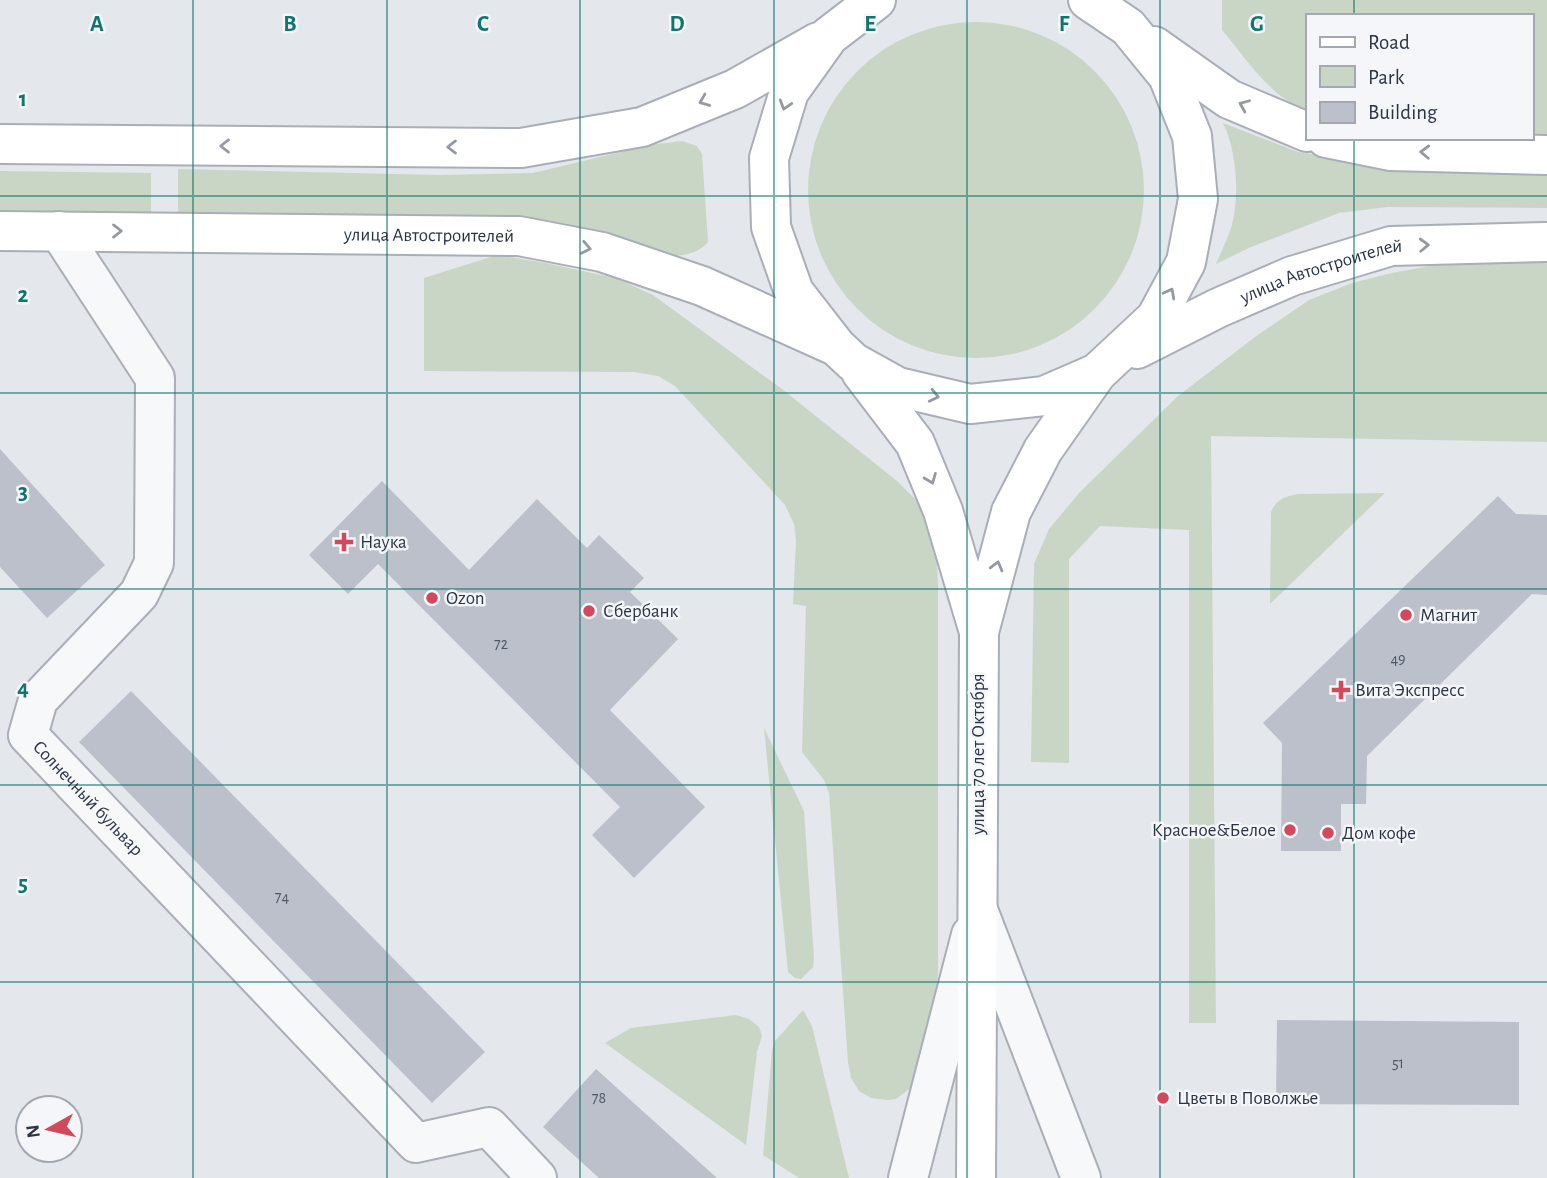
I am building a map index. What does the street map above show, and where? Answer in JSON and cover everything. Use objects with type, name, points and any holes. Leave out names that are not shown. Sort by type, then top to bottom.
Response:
[{"type":"main road","points":[[0,144],[521,148],[642,127],[735,89],[829,36],[874,1]]},
{"type":"main road","points":[[1104,10],[1229,99],[1306,132]]},
{"type":"main road","points":[[979,632],[1011,512],[1043,450],[1104,368],[1156,318],[1186,262],[1198,199],[1192,136],[1168,76],[1104,10]]},
{"type":"main road","name":"улица 70 лет Октября","points":[[829,36],[789,92],[769,158],[771,227],[794,292],[915,443],[943,511],[979,632],[976,1178]]},
{"type":"main road","points":[[1336,140],[1390,151],[1547,155]]},
{"type":"main road","name":"улица Автостроителей","points":[[0,230],[519,236],[602,251],[702,286],[844,354],[898,387],[970,404],[1044,396],[1104,368],[1218,307],[1292,276],[1391,246],[1547,242]]},
{"type":"street","name":"Солнечный бульвар","points":[[59,231],[155,378],[154,563],[139,594],[38,699],[28,735],[416,1143],[489,1127],[537,1178]]},
{"type":"street","points":[[908,1178],[978,910]]},
{"type":"street","points":[[978,910],[1081,1178]]},
{"type":"green space","points":[[1222,0],[1547,0],[1547,135],[1533,135],[1533,14],[1306,14],[1306,110],[1294,105],[1271,87],[1222,30]]},
{"type":"green space","points":[[976,22],[1009,25],[1040,35],[1069,50],[1095,71],[1116,97],[1131,126],[1141,157],[1144,190],[1141,223],[1131,254],[1116,283],[1095,309],[1069,330],[1040,345],[1009,355],[976,358],[943,355],[912,345],[883,330],[857,309],[836,283],[821,254],[811,223],[808,190],[811,157],[821,126],[836,97],[857,71],[883,50],[912,35],[943,25]]},
{"type":"green space","points":[[1223,123],[1298,152],[1383,163],[1547,164],[1547,208],[1387,207],[1339,213],[1251,247],[1216,264],[1231,228],[1236,203],[1234,161]]},
{"type":"green space","points":[[682,141],[697,146],[702,154],[708,242],[694,252],[677,256],[536,219],[440,215],[178,213],[178,169],[440,175],[533,173],[650,145]]},
{"type":"green space","points":[[0,171],[151,173],[151,213],[0,212]]},
{"type":"green space","points":[[497,255],[615,278],[653,295],[782,389],[897,481],[916,500],[929,522],[936,551],[938,583],[938,974],[931,1033],[912,1087],[896,1099],[871,1098],[859,1091],[851,1078],[848,1062],[829,793],[824,780],[802,752],[806,606],[793,604],[796,540],[794,524],[785,505],[675,386],[658,376],[634,372],[424,371],[424,278]]},
{"type":"green space","points":[[1547,262],[1547,442],[1211,436],[1216,1023],[1189,1023],[1189,530],[1100,526],[1069,559],[1069,763],[1031,762],[1034,564],[1049,529],[1080,492],[1178,396],[1309,300],[1352,283],[1441,264]]},
{"type":"green space","points":[[1385,493],[1270,604],[1271,512],[1278,501],[1298,494]]},
{"type":"green space","points":[[764,728],[804,811],[814,958],[813,967],[801,979],[788,972]]},
{"type":"green space","points":[[803,1010],[812,1026],[849,1178],[799,1178],[763,1155],[772,1050],[775,1041]]},
{"type":"green space","points":[[736,1015],[749,1019],[759,1027],[762,1036],[757,1052],[746,1145],[605,1043],[631,1028]]},
{"type":"building","points":[[0,449],[105,565],[47,618],[0,567]]},
{"type":"building","points":[[382,481],[469,570],[537,499],[587,548],[599,535],[644,578],[630,592],[678,639],[610,710],[705,807],[634,878],[592,835],[620,807],[378,564],[348,594],[309,555]]},
{"type":"building","points":[[1498,496],[1516,514],[1547,515],[1547,595],[1532,594],[1367,756],[1366,804],[1341,804],[1341,851],[1281,851],[1282,743],[1263,723]]},
{"type":"building","points":[[131,691],[485,1052],[432,1103],[79,742]]},
{"type":"building","points":[[1277,1020],[1519,1022],[1519,1105],[1276,1104]]},
{"type":"building","points":[[596,1069],[717,1178],[599,1178],[543,1127]]},
{"type":"place","name":"Наука","points":[[344,542]]},
{"type":"place","name":"Ozon","points":[[432,598]]},
{"type":"place","name":"Сбербанк","points":[[589,611]]},
{"type":"place","name":"Магнит","points":[[1406,615]]},
{"type":"place","name":"Вита Экспресс","points":[[1341,690]]},
{"type":"place","name":"Красное&Белое","points":[[1290,830]]},
{"type":"place","name":"Дом кофе","points":[[1328,833]]},
{"type":"place","name":"Цветы в Поволжье","points":[[1163,1098]]}]
